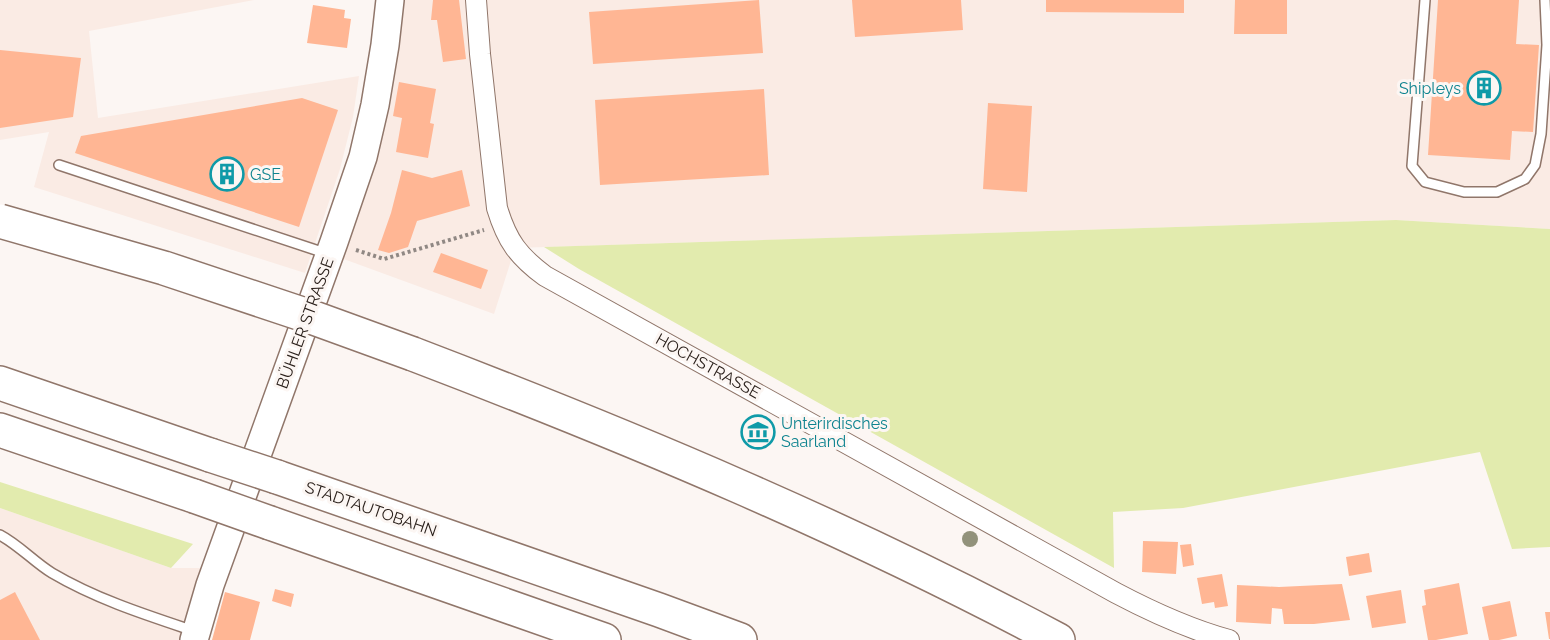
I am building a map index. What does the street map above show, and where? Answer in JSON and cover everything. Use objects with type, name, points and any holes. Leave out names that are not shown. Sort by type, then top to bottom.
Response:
[{"type":"highway","points":[[0,221],[164,268],[314,318],[527,398],[690,465],[874,547],[1058,640]]},
{"type":"highway","name":"STADTAUTOBAHN","points":[[0,383],[594,587],[740,640]]},
{"type":"highway","points":[[0,430],[604,640]]},
{"type":"main road","name":"BÜHLER STRASSE","points":[[195,636],[210,585],[363,157],[375,105],[390,0]]},
{"type":"street","name":"HOCHSTRASSE","points":[[476,0],[497,208],[502,225],[514,248],[529,264],[545,276],[1116,593],[1176,622],[1229,640]]},
{"type":"lane","points":[[1425,0],[1412,166],[1425,182],[1464,192],[1497,192],[1526,179],[1535,165],[1541,134],[1546,57],[1545,0]]},
{"type":"lane","points":[[59,165],[332,248]]},
{"type":"lane","points":[[0,535],[51,572],[88,592],[195,636]]},
{"type":"path","points":[[332,248],[384,259],[502,225]]},
{"type":"shaded area","points":[[0,0],[254,0],[89,31],[98,118],[359,76],[353,117],[340,169],[305,273],[34,187],[49,132],[0,140]]},
{"type":"shaded area","points":[[390,0],[1550,0],[1550,229],[1396,220],[515,248],[494,314],[330,254]]},
{"type":"shaded area","points":[[0,508],[171,568],[221,568],[200,640],[0,640]]},
{"type":"green space","points":[[1396,220],[1550,229],[1550,547],[1512,549],[1480,452],[1183,508],[1113,512],[1114,568],[579,269],[544,247]]},
{"type":"green space","points":[[0,482],[193,544],[171,568],[0,508]]},
{"type":"building","points":[[433,0],[459,0],[466,59],[443,62],[437,20],[431,20]]},
{"type":"building","points":[[759,0],[763,53],[593,64],[589,12]]},
{"type":"building","points":[[852,0],[961,0],[963,30],[855,37]]},
{"type":"building","points":[[1046,0],[1184,0],[1184,13],[1046,12]]},
{"type":"building","points":[[1235,0],[1287,0],[1287,34],[1234,34]]},
{"type":"building","name":"Shipleys","points":[[1438,0],[1519,0],[1516,44],[1539,45],[1533,132],[1512,131],[1510,160],[1428,155]]},
{"type":"building","points":[[313,5],[345,10],[344,18],[351,19],[347,48],[307,43]]},
{"type":"building","points":[[0,50],[81,58],[73,117],[0,128]]},
{"type":"building","points":[[399,82],[436,89],[430,123],[434,124],[428,158],[396,152],[402,118],[393,116]]},
{"type":"building","points":[[764,89],[769,175],[600,185],[595,100]]},
{"type":"building","name":"GSE","points":[[302,98],[338,110],[299,227],[75,153],[81,136]]},
{"type":"building","points":[[988,103],[1032,106],[1027,192],[983,189]]},
{"type":"building","points":[[402,170],[432,178],[462,170],[470,206],[417,221],[408,247],[389,253],[378,250],[391,213]]},
{"type":"building","points":[[441,253],[488,270],[481,289],[433,272]]},
{"type":"building","points":[[1143,541],[1178,542],[1176,574],[1142,572]]},
{"type":"building","points":[[1191,544],[1194,565],[1183,567],[1180,545]]},
{"type":"building","points":[[1369,553],[1372,572],[1349,576],[1346,557]]},
{"type":"building","points":[[1222,574],[1228,606],[1215,608],[1214,602],[1202,604],[1197,578]]},
{"type":"building","points":[[1459,583],[1468,634],[1428,640],[1422,606],[1426,605],[1424,590]]},
{"type":"building","points":[[1342,584],[1350,620],[1314,624],[1284,624],[1282,609],[1272,608],[1271,624],[1236,622],[1237,585],[1279,587]]},
{"type":"building","points":[[275,589],[294,594],[291,607],[272,601]]},
{"type":"building","points":[[1401,590],[1406,623],[1372,628],[1366,596]]},
{"type":"building","points":[[15,592],[40,640],[0,640],[0,600]]},
{"type":"building","points":[[225,592],[260,602],[250,640],[212,640]]},
{"type":"building","points":[[1510,601],[1517,636],[1489,640],[1482,607]]},
{"type":"building","points":[[1545,612],[1550,612],[1550,639],[1549,639]]},
{"type":"place","name":"Shipleys","points":[[1484,88]]},
{"type":"place","name":"GSE","points":[[227,174]]},
{"type":"place","name":"Unterirdisches Saarland","points":[[758,432]]}]
